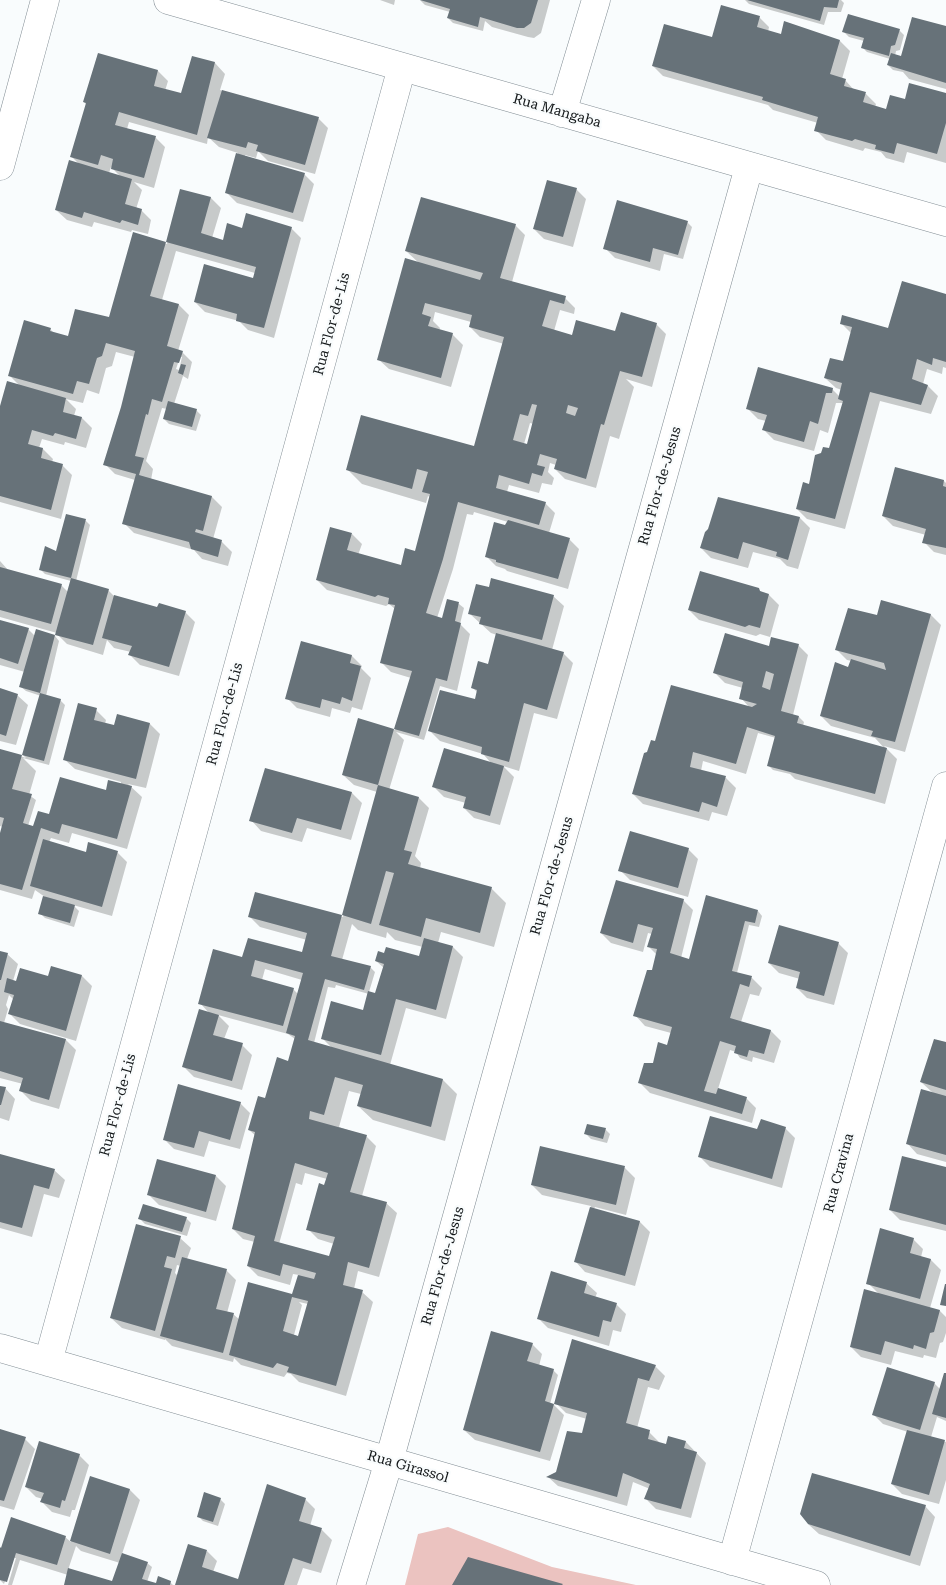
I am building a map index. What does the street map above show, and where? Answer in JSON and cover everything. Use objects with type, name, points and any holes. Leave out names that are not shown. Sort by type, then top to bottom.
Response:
[{"type":"street","points":[[0,166],[45,0]]},
{"type":"street","name":"Rua Mangaba","points":[[169,0],[946,222]]},
{"type":"street","points":[[562,113],[596,0]]},
{"type":"street","name":"Rua Flor-de-Lis","points":[[48,1362],[402,67]]},
{"type":"street","name":"Rua Flor-de-Jesus","points":[[351,1585],[389,1461],[749,167]]},
{"type":"street","name":"Rua Cravina","points":[[732,1560],[946,786]]},
{"type":"street","name":"Rua Girassol","points":[[0,1348],[816,1585]]},
{"type":"shaded area","points":[[448,1527],[552,1567],[636,1585],[405,1585],[418,1534]]},
{"type":"building","points":[[420,0],[538,0],[531,23],[524,28],[517,28],[480,17],[478,27],[447,18],[450,9]]},
{"type":"building","points":[[747,0],[839,0],[837,8],[824,7],[820,21]]},
{"type":"building","points":[[721,5],[760,16],[757,27],[781,34],[784,21],[840,40],[830,74],[846,79],[844,86],[866,92],[863,102],[886,109],[890,95],[905,99],[909,83],[946,93],[946,123],[937,154],[897,143],[894,154],[875,149],[876,145],[814,131],[818,117],[762,100],[763,97],[652,66],[664,24],[712,37]]},
{"type":"building","points":[[848,14],[900,29],[895,45],[891,46],[889,56],[861,48],[864,38],[842,32]]},
{"type":"building","points":[[912,17],[946,26],[946,83],[887,65],[891,53],[901,56]]},
{"type":"building","points":[[98,53],[158,70],[154,86],[181,93],[192,56],[215,62],[197,135],[119,112],[115,125],[156,136],[144,178],[111,169],[113,159],[101,155],[98,165],[70,157],[86,103],[83,102]]},
{"type":"building","points":[[222,90],[319,117],[305,165],[256,151],[258,145],[248,142],[246,148],[207,138]]},
{"type":"building","points":[[236,153],[305,173],[293,213],[225,193]]},
{"type":"building","points":[[69,160],[132,179],[125,204],[142,209],[138,225],[122,220],[120,223],[84,212],[82,218],[55,210]]},
{"type":"building","points":[[547,180],[577,188],[563,237],[533,229]]},
{"type":"building","points":[[180,189],[211,197],[201,233],[223,240],[227,223],[242,228],[246,213],[292,227],[264,328],[236,321],[237,314],[194,302],[204,264],[253,278],[256,267],[166,242]]},
{"type":"building","points":[[421,197],[516,224],[500,278],[566,296],[564,304],[550,300],[542,326],[572,335],[576,320],[615,331],[621,312],[657,323],[642,377],[620,371],[604,425],[601,424],[586,479],[554,469],[557,459],[540,454],[537,465],[545,467],[542,476],[532,473],[529,484],[499,475],[496,488],[546,502],[539,525],[458,502],[426,613],[442,618],[447,599],[459,602],[455,621],[461,623],[447,681],[436,678],[419,736],[394,729],[412,671],[380,663],[395,605],[388,604],[389,598],[378,595],[375,597],[316,580],[330,527],[352,533],[347,550],[401,565],[405,548],[415,551],[430,494],[422,492],[428,472],[417,469],[412,489],[346,470],[361,415],[474,446],[504,337],[469,327],[472,315],[425,303],[422,314],[431,317],[428,326],[453,333],[441,378],[377,360],[405,258],[480,280],[483,273],[405,251]],"holes":[[[532,404],[537,405],[527,444],[513,440],[520,414],[528,416]],[[568,405],[578,408],[575,416],[566,413]]]},
{"type":"building","points":[[617,200],[688,221],[678,255],[653,248],[650,262],[603,249]]},
{"type":"building","points":[[133,232],[166,242],[150,296],[179,304],[167,346],[183,351],[179,363],[174,362],[162,402],[152,399],[148,415],[146,414],[135,456],[144,458],[139,475],[212,496],[203,531],[196,529],[195,532],[222,540],[218,557],[191,549],[189,542],[122,524],[136,474],[103,465],[121,407],[135,351],[106,343],[102,356],[97,358],[89,384],[77,381],[73,394],[8,376],[24,320],[51,328],[50,331],[68,336],[75,309],[109,317]]},
{"type":"building","points":[[902,281],[946,294],[946,362],[933,358],[932,365],[917,359],[912,379],[928,385],[921,405],[870,392],[835,519],[796,509],[803,482],[809,484],[815,455],[821,453],[823,447],[829,448],[843,401],[838,399],[842,383],[824,378],[830,358],[843,361],[852,327],[840,324],[842,315],[888,328]]},
{"type":"building","points":[[181,364],[186,365],[183,375],[178,373]]},
{"type":"building","points":[[758,367],[833,388],[832,393],[826,393],[818,424],[810,421],[804,442],[762,430],[767,415],[746,409]]},
{"type":"building","points":[[7,381],[66,398],[63,412],[82,417],[76,439],[55,433],[53,436],[32,430],[28,444],[43,448],[41,458],[63,464],[51,510],[0,496],[0,406]]},
{"type":"building","points":[[168,401],[197,409],[192,427],[163,419]]},
{"type":"building","points":[[895,467],[944,480],[943,486],[946,487],[946,548],[922,543],[926,529],[882,516]]},
{"type":"building","points":[[718,497],[800,517],[788,560],[776,556],[777,552],[743,542],[738,559],[700,548]]},
{"type":"building","points":[[66,514],[86,519],[71,578],[39,570],[45,546],[56,551]]},
{"type":"building","points":[[508,520],[570,538],[558,579],[496,562],[496,560],[485,557],[494,522],[505,525]]},
{"type":"building","points":[[0,567],[62,584],[51,624],[0,610]]},
{"type":"building","points":[[700,571],[759,588],[760,591],[769,594],[760,628],[749,625],[745,627],[688,610]]},
{"type":"building","points":[[71,578],[109,589],[93,645],[55,635]]},
{"type":"building","points":[[491,578],[554,595],[542,640],[479,624],[481,617],[468,614],[476,584],[489,587]]},
{"type":"building","points":[[114,595],[157,607],[159,603],[186,611],[169,667],[128,655],[132,646],[102,638]]},
{"type":"building","points":[[881,600],[931,614],[895,742],[871,736],[873,731],[820,716],[835,662],[848,667],[851,659],[886,670],[884,663],[835,650],[848,608],[877,615]]},
{"type":"building","points":[[0,620],[29,628],[18,664],[0,658]]},
{"type":"building","points":[[36,629],[55,635],[40,693],[19,687]]},
{"type":"building","points":[[496,633],[564,652],[547,710],[524,703],[509,762],[481,754],[482,747],[428,731],[440,690],[475,699],[477,690],[471,688],[478,661],[488,664]]},
{"type":"building","points":[[725,633],[769,646],[771,637],[799,644],[781,711],[799,716],[797,723],[887,748],[875,794],[767,766],[775,736],[747,727],[736,764],[693,752],[690,767],[726,776],[717,807],[702,802],[699,812],[632,794],[644,753],[647,752],[651,740],[655,741],[671,685],[752,707],[757,704],[739,699],[743,682],[713,673]],"holes":[[[766,671],[774,674],[770,690],[762,687]]]},
{"type":"building","points":[[301,641],[352,655],[350,663],[361,666],[352,701],[342,697],[340,704],[322,699],[320,708],[285,699]]},
{"type":"building","points":[[0,688],[18,694],[6,736],[0,734]]},
{"type":"building","points":[[40,693],[61,699],[44,761],[22,755]]},
{"type":"building","points":[[78,703],[97,708],[94,720],[114,725],[117,714],[150,723],[136,779],[63,760]]},
{"type":"building","points":[[358,718],[394,729],[378,785],[342,775]]},
{"type":"building","points":[[444,748],[504,766],[490,816],[463,808],[466,797],[432,787]]},
{"type":"building","points":[[0,749],[22,755],[12,789],[32,794],[23,823],[33,826],[38,811],[49,814],[60,777],[106,790],[108,780],[132,786],[117,839],[62,824],[59,834],[41,828],[22,890],[0,884],[0,833],[4,818],[0,817]]},
{"type":"building","points":[[265,768],[352,792],[341,830],[297,818],[292,833],[249,821]]},
{"type":"building","points":[[378,785],[419,797],[404,850],[412,852],[408,864],[492,887],[480,933],[426,918],[421,937],[379,925],[394,873],[386,871],[371,924],[342,915]]},
{"type":"building","points":[[630,831],[689,848],[678,888],[618,871]]},
{"type":"building","points":[[43,839],[86,852],[88,842],[118,851],[102,907],[30,886]]},
{"type":"building","points":[[616,880],[684,899],[670,953],[689,959],[706,895],[758,910],[755,923],[745,921],[732,971],[752,976],[749,987],[740,984],[730,1018],[771,1030],[764,1054],[749,1050],[747,1057],[734,1053],[736,1046],[720,1041],[704,1091],[716,1094],[718,1088],[747,1097],[742,1114],[638,1083],[644,1063],[653,1063],[658,1042],[667,1045],[672,1027],[633,1016],[647,970],[652,970],[657,949],[647,947],[653,928],[638,924],[633,943],[600,933]]},
{"type":"building","points":[[255,892],[342,915],[331,956],[371,966],[364,990],[325,979],[308,1040],[443,1079],[431,1127],[357,1106],[363,1085],[335,1077],[324,1115],[310,1111],[309,1119],[367,1135],[350,1192],[387,1202],[369,1268],[348,1262],[343,1285],[363,1290],[336,1386],[287,1372],[289,1367],[277,1363],[273,1368],[229,1355],[248,1282],[292,1294],[298,1275],[314,1279],[316,1273],[283,1264],[280,1276],[247,1266],[255,1236],[232,1229],[255,1132],[248,1130],[258,1096],[265,1098],[277,1057],[288,1061],[295,1036],[286,1033],[303,973],[255,960],[251,976],[294,988],[283,1026],[198,1004],[213,949],[242,957],[248,938],[302,952],[307,933],[248,917]],"holes":[[[295,1163],[328,1173],[324,1185],[319,1183],[306,1230],[335,1237],[329,1256],[274,1241]],[[292,1297],[308,1301],[298,1336],[283,1331]]]},
{"type":"building","points":[[43,896],[75,905],[70,923],[38,914]]},
{"type":"building","points":[[779,925],[839,942],[824,996],[796,988],[800,972],[768,963]]},
{"type":"building","points":[[424,938],[453,946],[436,1010],[396,999],[381,1055],[321,1039],[331,1001],[363,1010],[368,991],[375,993],[384,964],[375,961],[378,951],[384,953],[386,947],[419,956]]},
{"type":"building","points":[[0,951],[8,953],[1,980],[0,980]]},
{"type":"building","points":[[51,966],[82,975],[66,1031],[8,1014],[14,995],[4,992],[7,978],[16,981],[20,968],[48,976]]},
{"type":"building","points":[[199,1009],[219,1015],[213,1035],[243,1043],[232,1081],[182,1067]]},
{"type":"building","points":[[0,1021],[66,1039],[49,1100],[19,1091],[23,1078],[0,1071]]},
{"type":"building","points":[[934,1039],[946,1042],[946,1090],[920,1082]]},
{"type":"building","points":[[178,1084],[241,1102],[230,1140],[199,1131],[194,1148],[163,1140]]},
{"type":"building","points":[[0,1086],[6,1087],[1,1105],[0,1105]]},
{"type":"building","points":[[921,1089],[946,1096],[946,1155],[906,1144]]},
{"type":"building","points":[[710,1116],[757,1129],[761,1119],[786,1127],[772,1179],[698,1157]]},
{"type":"building","points":[[587,1124],[606,1128],[603,1139],[584,1134]]},
{"type":"building","points":[[540,1146],[625,1166],[616,1205],[531,1185]]},
{"type":"building","points":[[0,1154],[55,1169],[49,1189],[34,1185],[22,1228],[0,1222]]},
{"type":"building","points":[[902,1156],[946,1167],[946,1225],[889,1210]]},
{"type":"building","points":[[157,1159],[216,1175],[206,1212],[147,1195]]},
{"type":"building","points":[[143,1204],[187,1217],[182,1232],[138,1219]]},
{"type":"building","points":[[590,1207],[640,1221],[625,1276],[574,1262]]},
{"type":"building","points":[[136,1224],[181,1236],[175,1258],[167,1256],[164,1267],[172,1269],[155,1331],[110,1318]]},
{"type":"building","points":[[880,1228],[914,1238],[910,1253],[931,1259],[920,1299],[866,1284]]},
{"type":"building","points":[[182,1257],[227,1269],[216,1309],[234,1313],[223,1353],[160,1336]]},
{"type":"building","points":[[551,1271],[587,1282],[584,1293],[617,1303],[611,1322],[603,1320],[599,1337],[537,1319]]},
{"type":"building","points":[[946,1284],[946,1306],[940,1305]]},
{"type":"building","points":[[864,1289],[940,1310],[934,1332],[930,1333],[926,1349],[914,1345],[913,1349],[885,1341],[881,1355],[850,1347]]},
{"type":"building","points":[[491,1331],[533,1343],[527,1361],[554,1369],[545,1401],[554,1404],[540,1452],[463,1430]]},
{"type":"building","points":[[572,1339],[656,1365],[649,1381],[638,1378],[626,1423],[650,1430],[648,1439],[666,1444],[668,1436],[686,1441],[684,1448],[697,1452],[681,1509],[644,1499],[650,1484],[623,1473],[617,1497],[546,1477],[556,1472],[567,1431],[582,1433],[587,1413],[554,1404]]},
{"type":"building","points":[[887,1367],[935,1382],[920,1430],[872,1415]]},
{"type":"building","points":[[944,1373],[946,1373],[946,1418],[932,1414]]},
{"type":"building","points":[[0,1429],[26,1437],[4,1501],[0,1500]]},
{"type":"building","points":[[907,1430],[945,1440],[929,1495],[891,1484]]},
{"type":"building","points":[[39,1441],[80,1454],[65,1501],[62,1500],[60,1508],[40,1502],[44,1493],[25,1487]]},
{"type":"building","points":[[812,1473],[926,1505],[910,1556],[808,1524],[800,1514]]},
{"type":"building","points":[[90,1476],[130,1489],[110,1554],[70,1541]]},
{"type":"building","points":[[267,1484],[306,1498],[299,1521],[322,1528],[311,1564],[293,1558],[284,1585],[175,1585],[188,1544],[207,1550],[202,1567],[238,1579]]},
{"type":"building","points":[[204,1492],[221,1498],[213,1522],[197,1517]]},
{"type":"building","points":[[11,1517],[66,1536],[57,1565],[16,1553],[7,1582],[0,1580],[0,1547]]},
{"type":"building","points":[[122,1553],[148,1562],[142,1579],[156,1583],[158,1576],[171,1581],[170,1585],[64,1585],[68,1568],[112,1581]]},
{"type":"building","points":[[468,1557],[563,1584],[452,1585]]}]
